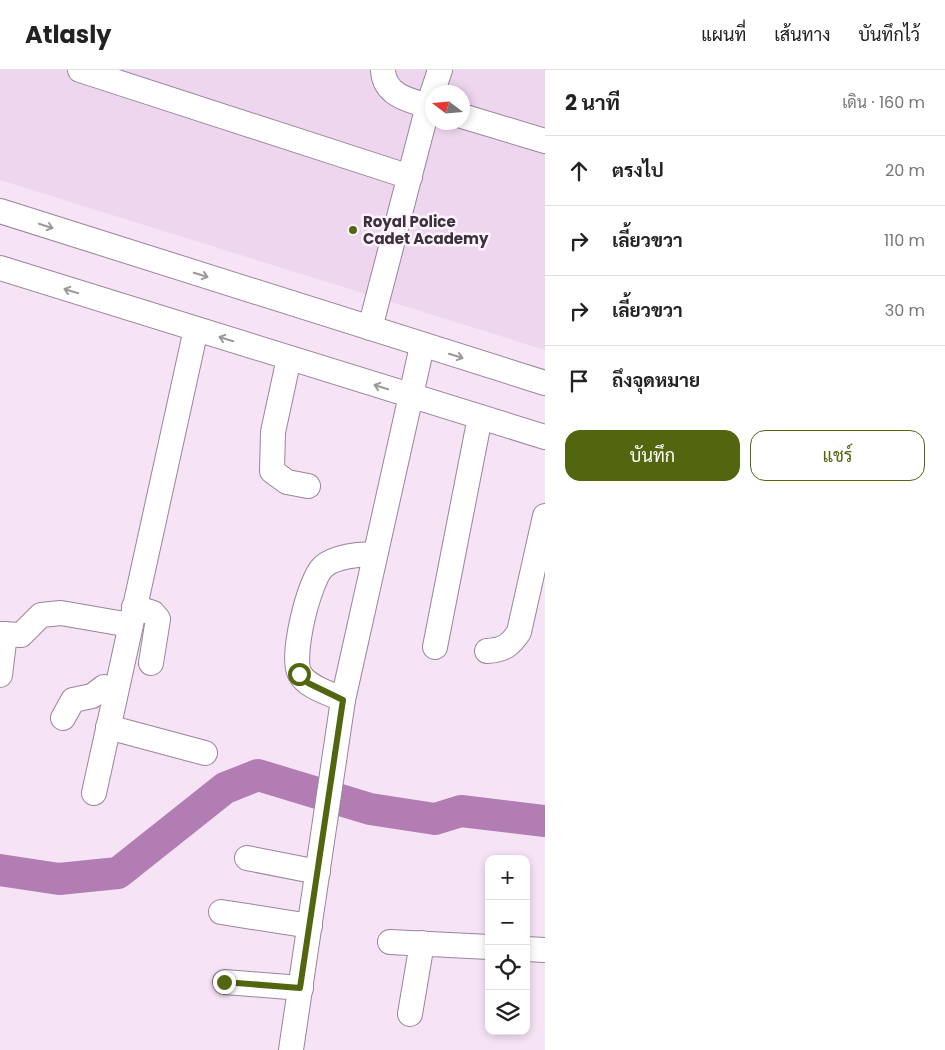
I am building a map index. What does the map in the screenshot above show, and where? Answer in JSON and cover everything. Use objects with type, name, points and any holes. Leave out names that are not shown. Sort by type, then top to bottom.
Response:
[{"type":"street","points":[[80,70],[142,79],[410,177]]},
{"type":"street","points":[[383,70],[383,80],[391,92],[425,104]]},
{"type":"street","points":[[436,85],[440,70]]},
{"type":"street","points":[[470,118],[545,141]]},
{"type":"street","points":[[370,328],[425,124]]},
{"type":"street","points":[[0,210],[422,346],[545,383]]},
{"type":"street","points":[[0,268],[545,437]]},
{"type":"street","points":[[94,793],[196,329]]},
{"type":"street","points":[[291,1050],[343,700],[422,346]]},
{"type":"street","points":[[289,358],[273,432],[272,471],[287,482],[308,486]]},
{"type":"street","points":[[434,647],[480,417]]},
{"type":"street","points":[[487,651],[503,650],[514,640],[519,632],[545,516]]},
{"type":"street","points":[[343,700],[308,683],[299,674],[297,654],[306,609],[315,577],[324,566],[365,554],[375,555]]},
{"type":"street","points":[[0,675],[3,634],[21,635],[42,615],[61,613],[132,616],[153,614],[158,619],[158,629],[151,664]]},
{"type":"street","points":[[63,718],[73,700],[92,696],[104,687],[116,689]]},
{"type":"street","points":[[108,727],[205,753]]},
{"type":"street","points":[[247,858],[318,872]]},
{"type":"street","points":[[221,912],[310,926]]},
{"type":"street","points":[[390,942],[485,947]]},
{"type":"street","points":[[410,1014],[422,943]]},
{"type":"street","points":[[530,949],[545,950]]},
{"type":"street","points":[[224,982],[300,988]]},
{"type":"shaded area","name":"Royal Police Cadet Academy","points":[[0,70],[545,70],[545,350],[0,180]]},
{"type":"waterway","points":[[0,870],[59,879],[118,873],[225,788],[258,775],[370,809],[435,819],[461,811],[545,821]]},
{"type":"place","name":"Royal Police Cadet Academy","points":[[353,230]]},
{"type":"route","points":[[224,982],[300,988],[343,700],[308,683],[299,674]]}]
